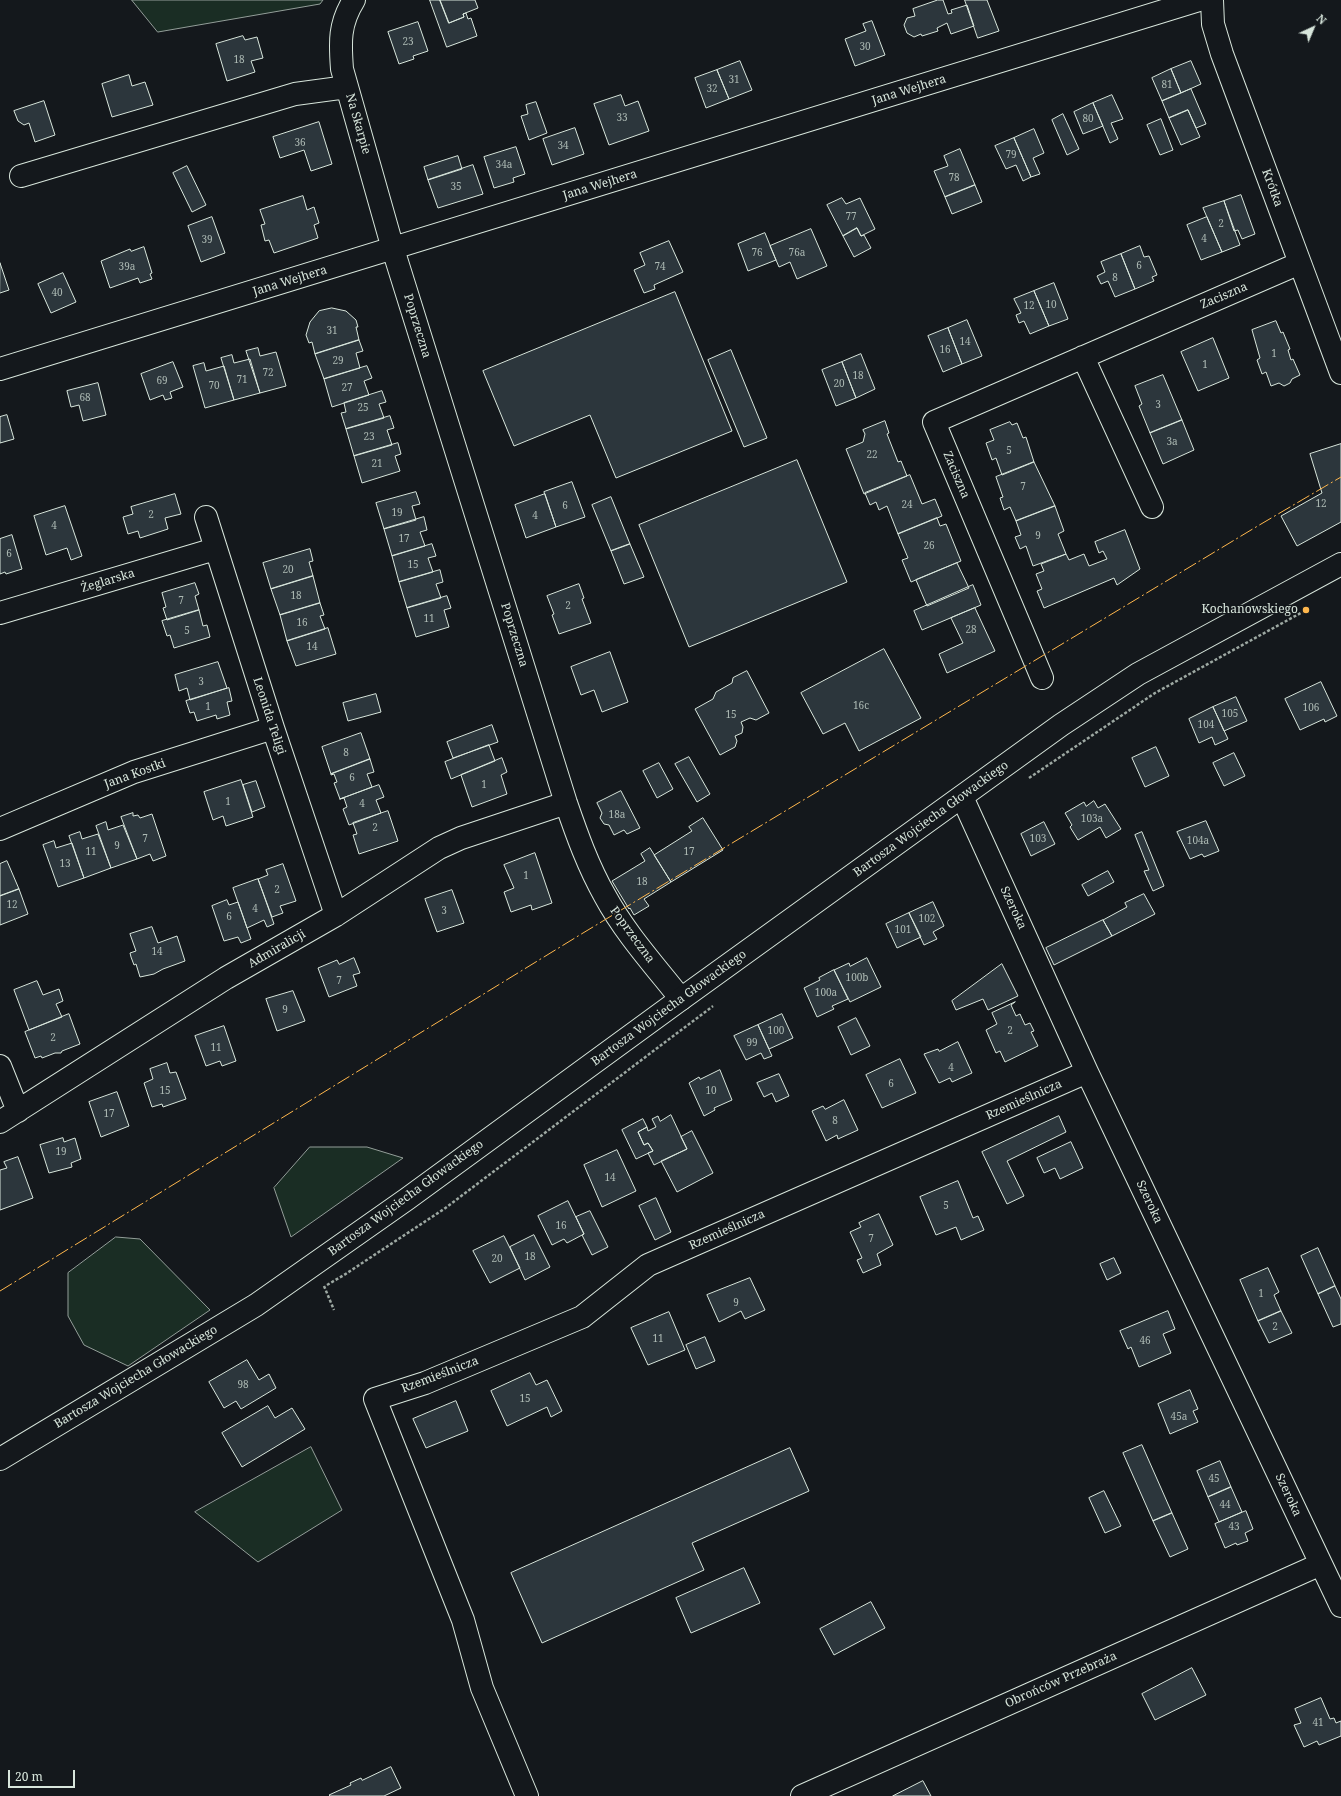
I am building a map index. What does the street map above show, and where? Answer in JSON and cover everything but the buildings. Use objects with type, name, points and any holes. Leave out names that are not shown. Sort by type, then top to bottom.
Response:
[{"type":"street","name":"Na Skarpie","points":[[354,0],[343,22],[340,40],[342,69],[393,249]]},
{"type":"street","name":"Jana Wejhera","points":[[0,369],[1199,0]]},
{"type":"street","name":"Krótka","points":[[1212,0],[1213,24],[1222,54],[1341,373]]},
{"type":"street","points":[[21,176],[295,94],[347,87]]},
{"type":"street","name":"Poprzeczna","points":[[393,249],[566,803],[582,848],[605,897],[631,935],[681,999]]},
{"type":"street","name":"Zaciszna","points":[[1042,678],[934,422],[1300,263]]},
{"type":"street","points":[[1083,357],[1152,507]]},
{"type":"street","name":"Leonida Teligi","points":[[206,517],[273,728],[336,915]]},
{"type":"street","name":"Żeglarska","points":[[0,613],[215,549]]},
{"type":"street","name":"Bartosza Wojciecha Głowackiego","points":[[1,1456],[256,1305],[407,1199],[1061,725],[1138,674],[1341,564]]},
{"type":"street","name":"Jana Kostki","points":[[0,829],[134,772],[273,728]]},
{"type":"street","name":"Szeroka","points":[[962,797],[1087,1072],[1341,1606]]},
{"type":"street","name":"Admiralicji","points":[[9,1116],[226,978],[336,915],[439,848],[461,838],[566,803]]},
{"type":"street","points":[[0,1066],[9,1116]]},
{"type":"street","name":"Rzemieślnicza","points":[[527,1796],[482,1688],[463,1620],[375,1399],[425,1383],[582,1317],[648,1265],[1087,1072]]},
{"type":"street","name":"Obrońców Przebraża","points":[[802,1796],[1321,1564]]},
{"type":"path","points":[[324,1286],[334,1310]]},
{"type":"green space","points":[[132,0],[323,0],[320,4],[158,32]]},
{"type":"green space","points":[[310,1147],[367,1147],[403,1158],[291,1237],[274,1188]]},
{"type":"green space","points":[[116,1237],[140,1239],[210,1310],[128,1366],[84,1345],[68,1316],[68,1273]]},
{"type":"green space","points":[[311,1447],[342,1510],[258,1562],[195,1512]]},
{"type":"power","points":[[0,1291],[583,933],[1341,477]]},
{"type":"place","name":"Kochanowskiego","points":[[1306,610]]}]
